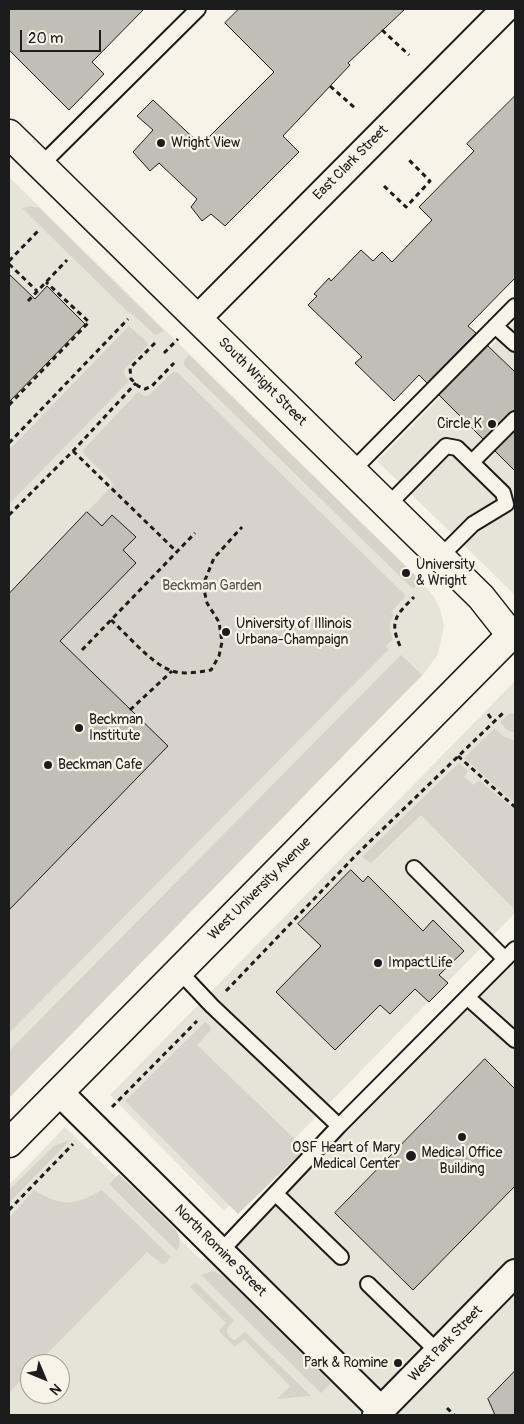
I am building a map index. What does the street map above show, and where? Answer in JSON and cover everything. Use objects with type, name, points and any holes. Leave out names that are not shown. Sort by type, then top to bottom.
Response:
[{"type":"main road","name":"South Wright Street","points":[[9,134],[481,597],[514,635]]},
{"type":"main road","name":"West University Avenue","points":[[9,1143],[514,635]]},
{"type":"street","name":"East Clark Street","points":[[198,318],[505,9]]},
{"type":"street","name":"North Romine Street","points":[[59,1092],[378,1413]]},
{"type":"street","name":"West Park Street","points":[[378,1413],[515,1273]]},
{"type":"lane","points":[[40,166],[198,9]]},
{"type":"lane","points":[[352,471],[515,306]]},
{"type":"lane","points":[[495,326],[515,344]]},
{"type":"lane","points":[[472,462],[515,420]]},
{"type":"lane","points":[[388,505],[446,446],[458,448],[503,493],[506,504],[473,524],[440,557]]},
{"type":"lane","points":[[220,1252],[339,1126],[510,954],[414,868]]},
{"type":"lane","points":[[179,971],[212,1006],[339,1126]]},
{"type":"lane","points":[[468,998],[515,1040]]},
{"type":"lane","points":[[276,1194],[341,1257]]},
{"type":"lane","points":[[368,1284],[438,1352]]},
{"type":"path","points":[[382,30],[409,56]]},
{"type":"path","points":[[330,86],[356,109]]},
{"type":"path","points":[[384,186],[406,207],[430,182],[409,160]]},
{"type":"path","points":[[37,291],[9,263],[38,232]]},
{"type":"path","points":[[28,301],[67,260]]},
{"type":"path","points":[[9,405],[89,322],[46,282]]},
{"type":"path","points":[[9,442],[128,319]]},
{"type":"path","points":[[156,343],[130,368],[130,375],[136,383],[145,389],[152,386],[174,363]]},
{"type":"path","points":[[9,516],[136,383]]},
{"type":"path","points":[[73,451],[177,552]]},
{"type":"path","points":[[112,620],[153,659],[172,671],[193,673],[211,670],[219,656],[222,642],[219,622],[207,603],[203,586],[214,558],[242,527]]},
{"type":"path","points":[[82,650],[195,533]]},
{"type":"path","points":[[400,646],[394,631],[394,624],[400,612],[414,597]]},
{"type":"path","points":[[130,710],[172,671]]},
{"type":"path","points":[[107,1110],[212,1006],[358,853],[504,712]]},
{"type":"path","points":[[488,714],[493,721]]},
{"type":"path","points":[[458,756],[515,807]]},
{"type":"path","points":[[9,1210],[77,1140]]},
{"type":"path","points":[[447,1408],[454,1415]]},
{"type":"shaded area","name":"University of Illinois Urbana-Champaign","points":[[9,177],[421,581],[434,597],[440,609],[444,626],[438,654],[423,675],[9,1085]]},
{"type":"shaded area","points":[[515,322],[515,595],[377,461]]},
{"type":"shaded area","points":[[515,681],[515,913],[224,1211],[110,1095]]},
{"type":"shaded area","name":"OSF Heart of Mary Medical Center","points":[[515,948],[515,1415],[9,1415],[9,1185],[65,1127],[202,1261]]},
{"type":"green space","points":[[30,206],[39,208],[164,331],[155,335],[128,312],[22,208]]},
{"type":"green space","points":[[129,326],[148,345],[124,370],[125,376],[129,381],[9,504],[9,450]]},
{"type":"green space","points":[[189,355],[421,581],[413,589],[184,365],[184,361]]},
{"type":"green space","name":"Beckman Garden","points":[[173,372],[177,372],[406,596],[391,612],[394,615],[390,627],[393,639],[386,646],[388,650],[9,1033],[9,910],[167,746],[60,641],[136,563],[123,550],[135,537],[113,515],[102,526],[87,512],[114,484],[84,454],[83,450],[138,392],[145,396],[149,395]]},
{"type":"green space","points":[[401,655],[422,675],[9,1098],[9,1051]]},
{"type":"green space","points":[[510,713],[515,714],[515,733],[507,730],[500,722]]},
{"type":"green space","points":[[495,728],[503,736],[515,741],[515,803],[464,758]]},
{"type":"green space","points":[[459,763],[468,771],[464,777],[474,785],[479,780],[515,810],[515,910],[421,815],[371,863],[362,857]]},
{"type":"green space","points":[[205,1022],[211,1030],[197,1045],[305,1149],[238,1214],[125,1101]]},
{"type":"green space","points":[[70,1140],[9,1203],[9,1190],[54,1146]]},
{"type":"green space","points":[[119,1174],[175,1229],[180,1240],[177,1251],[109,1184]]},
{"type":"green space","points":[[34,1190],[60,1202],[76,1202],[102,1190],[171,1257],[165,1264],[162,1264],[147,1252],[47,1354],[20,1354],[20,1381],[9,1393],[9,1218]]},
{"type":"green space","points":[[213,1271],[223,1276],[331,1383],[321,1393],[201,1275]]},
{"type":"green space","points":[[196,1282],[234,1320],[228,1327],[229,1337],[235,1340],[245,1332],[311,1396],[277,1399],[290,1386],[244,1339],[235,1347],[219,1331],[226,1323],[190,1287]]},
{"type":"building","points":[[9,9],[144,9],[92,62],[104,74],[69,110],[9,50]]},
{"type":"building","points":[[239,9],[405,9],[348,63],[350,65],[283,136],[299,152],[225,226],[211,214],[202,221],[191,207],[197,199],[159,163],[150,171],[133,152],[153,130],[137,116],[153,100],[201,145],[274,72],[225,23]]},
{"type":"building","points":[[515,96],[515,278],[468,326],[476,333],[427,383],[419,375],[394,401],[355,363],[362,357],[308,305],[317,296],[314,294],[329,278],[331,281],[361,250],[373,261],[382,252],[392,262],[432,220],[419,207],[474,151],[467,144]]},
{"type":"building","points":[[9,274],[35,299],[47,286],[85,324],[9,402]]},
{"type":"building","name":"Circle K","points":[[488,346],[515,372],[515,410],[509,413],[483,439],[439,395]]},
{"type":"building","points":[[515,431],[515,471],[495,451]]},
{"type":"building","name":"Beckman Institute","points":[[87,512],[102,526],[112,515],[136,537],[123,550],[136,563],[60,641],[168,746],[9,910],[9,594]]},
{"type":"building","name":"ImpactLife","points":[[351,870],[363,882],[368,876],[423,931],[433,920],[464,951],[439,975],[448,983],[429,1002],[415,989],[390,1014],[380,1005],[335,1050],[276,992],[321,946],[298,924]]},
{"type":"building","name":"Medical Office Building","points":[[485,1059],[515,1089],[515,1186],[413,1290],[335,1213]]},
{"type":"building","points":[[515,1371],[515,1415],[495,1415],[488,1399]]},
{"type":"place","name":"Wright View","points":[[161,143]]},
{"type":"place","name":"Circle K","points":[[492,424]]},
{"type":"place","name":"University & Wright","points":[[406,573]]},
{"type":"place","name":"University of Illinois Urbana-Champaign","points":[[226,632]]},
{"type":"place","name":"Beckman Institute","points":[[79,728]]},
{"type":"place","name":"Beckman Cafe","points":[[48,765]]},
{"type":"place","name":"ImpactLife","points":[[378,963]]},
{"type":"place","name":"Medical Office Building","points":[[462,1137]]},
{"type":"place","name":"OSF Heart of Mary Medical Center","points":[[411,1156]]},
{"type":"place","name":"Park & Romine","points":[[398,1363]]}]
